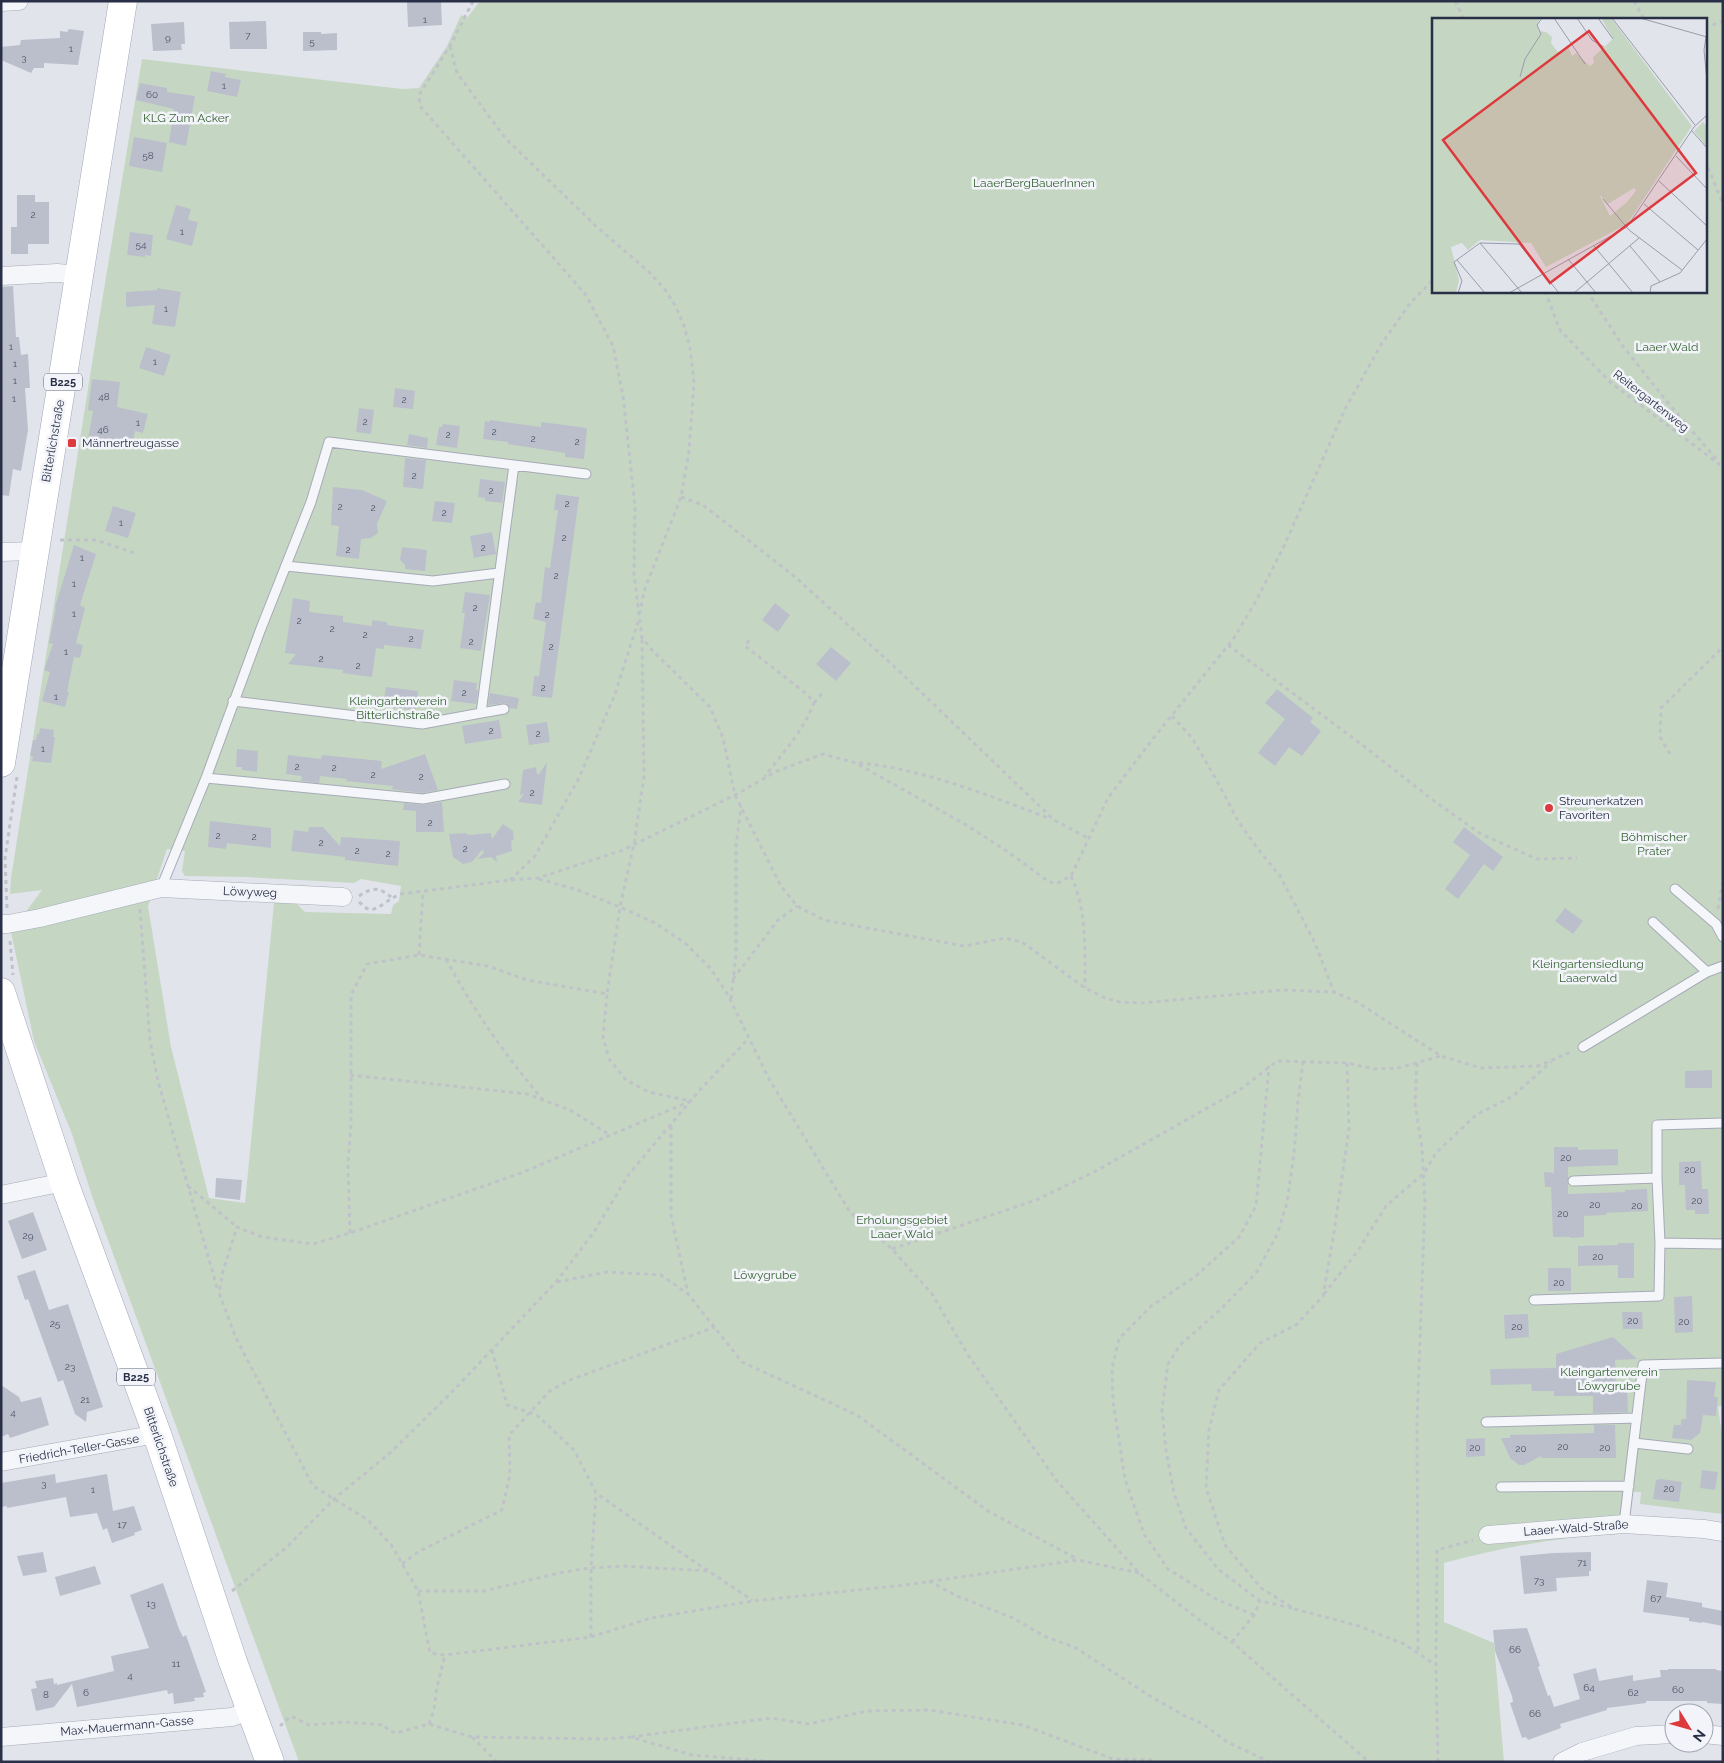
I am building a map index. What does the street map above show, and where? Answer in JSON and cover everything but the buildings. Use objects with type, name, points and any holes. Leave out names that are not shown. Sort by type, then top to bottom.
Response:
[{"type":"main road","name":"Bitterlichstraße","points":[[10,768],[34,550],[81,275],[123,1]]},
{"type":"main road","name":"Bitterlichstraße","points":[[8,986],[64,1182],[157,1434],[270,1762]]},
{"type":"street","points":[[1,2],[19,1]]},
{"type":"street","points":[[1,276],[57,273],[81,275]]},
{"type":"street","points":[[1,552],[34,550]]},
{"type":"street","name":"Löwyweg","points":[[5,924],[40,918],[161,888],[349,898]]},
{"type":"street","points":[[1,1195],[64,1182]]},
{"type":"street","name":"Friedrich-Teller-Gasse","points":[[1,1462],[157,1434]]},
{"type":"street","name":"Laaer-Wald-Straße","points":[[1488,1535],[1624,1524],[1723,1532]]},
{"type":"street","name":"Max-Mauermann-Gasse","points":[[1,1737],[232,1717],[251,1710]]},
{"type":"street","points":[[1562,1762],[1582,1752],[1636,1736],[1664,1735]]},
{"type":"lane","points":[[161,888],[206,778],[233,701],[311,502],[329,442],[586,474]]},
{"type":"lane","points":[[481,713],[514,465]]},
{"type":"lane","points":[[286,566],[433,581],[499,573]]},
{"type":"lane","points":[[233,701],[422,724],[504,709]]},
{"type":"lane","points":[[206,778],[423,799],[505,784]]},
{"type":"lane","points":[[1675,890],[1716,924],[1723,937]]},
{"type":"lane","points":[[1653,922],[1707,972]]},
{"type":"lane","points":[[1582,1047],[1707,972],[1723,966]]},
{"type":"lane","points":[[1534,1300],[1659,1296],[1660,1243],[1657,1125],[1723,1123]]},
{"type":"lane","points":[[1573,1181],[1657,1178]]},
{"type":"lane","points":[[1660,1243],[1723,1244]]},
{"type":"lane","points":[[1624,1524],[1643,1366],[1723,1363]]},
{"type":"lane","points":[[1486,1422],[1637,1418]]},
{"type":"lane","points":[[1634,1443],[1688,1449]]},
{"type":"lane","points":[[1501,1488],[1629,1486]]},
{"type":"path","points":[[473,1],[450,46],[419,95],[420,106],[586,295],[613,346],[623,396],[635,506],[634,574],[642,638],[644,777],[634,844],[620,907],[607,994],[603,1037],[609,1059],[626,1080],[648,1092],[691,1101]]},
{"type":"path","points":[[1456,1],[1464,18]]},
{"type":"path","points":[[1634,1],[1643,18]]},
{"type":"path","points":[[1706,28],[1723,21]]},
{"type":"path","points":[[450,46],[457,73],[506,139],[596,226],[650,272],[666,291],[676,307],[684,326],[690,348],[694,383],[689,451],[681,497],[644,591],[639,619],[615,694],[579,778],[535,856],[510,880]]},
{"type":"path","points":[[1706,162],[1723,204]]},
{"type":"path","points":[[856,763],[968,826],[1049,882],[1058,883],[1070,876],[1108,798],[1228,646],[1256,601],[1284,546],[1345,408],[1382,344],[1411,302],[1432,281]]},
{"type":"path","name":"Reitergartenweg","points":[[1545,292],[1560,330],[1610,382],[1723,467]]},
{"type":"path","points":[[1588,292],[1622,345],[1668,403],[1723,467]]},
{"type":"path","points":[[681,497],[703,505],[794,576],[897,670],[1054,820]]},
{"type":"path","points":[[60,540],[96,540],[137,554]]},
{"type":"path","points":[[642,638],[710,707],[724,738],[735,795],[781,886],[797,906],[824,920],[964,946],[1005,938],[1022,942],[1085,988],[1105,998],[1120,1002],[1141,1003],[1283,990],[1334,992],[1357,1002],[1441,1056],[1480,1068],[1538,1066],[1582,1047]]},
{"type":"path","points":[[749,640],[745,646],[808,695],[814,703]]},
{"type":"path","points":[[1228,646],[1365,747],[1434,801],[1481,834],[1537,859],[1577,858]]},
{"type":"path","points":[[1670,754],[1660,737],[1661,708],[1723,647]]},
{"type":"path","points":[[763,779],[788,747],[822,693]]},
{"type":"path","points":[[1172,716],[1192,738],[1238,821],[1280,876],[1314,941],[1334,992]]},
{"type":"path","points":[[349,898],[372,910],[383,905],[391,897],[401,894],[538,878],[623,850],[735,795],[790,765],[823,754],[856,763],[878,764],[967,789],[1054,820],[1088,838]]},
{"type":"path","points":[[8,986],[5,924],[5,858],[10,768]]},
{"type":"path","points":[[730,1000],[736,954],[736,846],[741,806]]},
{"type":"path","points":[[1070,876],[1080,902],[1085,940],[1085,988]]},
{"type":"path","points":[[538,878],[578,890],[654,923],[685,942],[711,969],[730,1000],[748,1039],[770,1079],[850,1212],[892,1249],[932,1294],[968,1355],[1057,1481],[1139,1574],[1198,1619],[1232,1642],[1369,1762]]},
{"type":"path","points":[[1716,924],[1723,879]]},
{"type":"path","points":[[349,898],[374,888],[382,890],[391,897]]},
{"type":"path","points":[[419,955],[423,891]]},
{"type":"path","points":[[139,894],[150,1041],[158,1081],[219,1293],[236,1338],[313,1486],[368,1520],[392,1546],[418,1591],[430,1652],[445,1655],[591,1637],[651,1618],[753,1600],[929,1581],[1078,1560]]},
{"type":"path","points":[[733,980],[778,920],[797,906]]},
{"type":"path","points":[[350,1233],[348,1164],[351,1124],[351,995],[368,964],[419,955],[488,966],[527,980],[607,994]]},
{"type":"path","points":[[446,959],[467,999],[512,1063],[543,1100]]},
{"type":"path","points":[[228,1594],[287,1547],[334,1499],[391,1452],[451,1393],[556,1282],[594,1232],[629,1174],[691,1101],[748,1039]]},
{"type":"path","points":[[892,1249],[1036,1200],[1077,1180],[1241,1089],[1276,1061],[1326,1061],[1374,1069],[1398,1068],[1441,1056]]},
{"type":"path","points":[[1295,1609],[1261,1588],[1225,1545],[1206,1488],[1209,1430],[1219,1390],[1260,1343],[1296,1324],[1323,1296],[1357,1252],[1386,1206],[1424,1174],[1436,1153],[1476,1115],[1513,1096],[1553,1060]]},
{"type":"path","points":[[1303,1061],[1287,1204],[1277,1235],[1256,1273],[1221,1309],[1180,1345],[1168,1364],[1162,1410],[1166,1451],[1174,1493],[1186,1528],[1218,1569],[1260,1601],[1359,1626],[1404,1644],[1436,1665]]},
{"type":"path","points":[[1323,1296],[1349,1129],[1347,1063]]},
{"type":"path","points":[[1417,1063],[1415,1103],[1422,1149],[1425,1202],[1416,1422],[1418,1653]]},
{"type":"path","points":[[1254,1615],[1216,1599],[1168,1569],[1144,1534],[1125,1479],[1113,1401],[1112,1368],[1119,1339],[1150,1307],[1196,1276],[1239,1237],[1256,1206],[1269,1066]]},
{"type":"path","points":[[350,1075],[527,1094],[570,1110],[610,1135]]},
{"type":"path","points":[[188,1186],[237,1227],[262,1237],[313,1244],[350,1233],[521,1173],[691,1101]]},
{"type":"path","points":[[671,1125],[671,1215],[688,1294]]},
{"type":"path","points":[[219,1293],[223,1271],[237,1227]]},
{"type":"path","points":[[556,1282],[607,1272],[661,1274],[688,1294],[742,1362],[857,1415],[988,1511],[1078,1560],[1139,1574]]},
{"type":"path","points":[[402,1564],[418,1552],[502,1510],[510,1474],[509,1435],[550,1391],[567,1381],[715,1327]]},
{"type":"path","points":[[492,1350],[507,1405],[537,1415],[574,1450],[596,1493],[709,1572],[753,1600]]},
{"type":"path","points":[[591,1637],[591,1568],[596,1493]]},
{"type":"path","points":[[1438,1762],[1436,1665],[1437,1550],[1488,1535]]},
{"type":"path","points":[[418,1591],[484,1590],[559,1573],[591,1568],[623,1566],[709,1572]]},
{"type":"path","points":[[929,1581],[957,1596],[1013,1618],[1044,1636],[1076,1648],[1150,1696],[1203,1724],[1228,1742],[1270,1762]]},
{"type":"path","points":[[1232,1642],[1254,1615],[1260,1601]]},
{"type":"path","points":[[428,1724],[434,1709],[437,1686],[445,1655]]},
{"type":"path","points":[[279,1726],[291,1716],[309,1725],[345,1722],[384,1725],[388,1730],[396,1732],[428,1724],[472,1737],[604,1739],[631,1738],[772,1718],[809,1724],[867,1711],[929,1710],[1023,1725],[1113,1759],[1153,1760],[1155,1762]]},
{"type":"path","points":[[472,1737],[497,1762]]},
{"type":"path","points":[[631,1738],[692,1755],[778,1762]]},
{"type":"green space","name":"Erholungsgebiet Laaer Wald","points":[[480,1],[1723,1],[1723,1405],[1718,1407],[1723,1443],[1723,1514],[1640,1504],[1641,1492],[1623,1492],[1620,1534],[1531,1544],[1444,1563],[1444,1622],[1494,1643],[1504,1762],[299,1762],[93,1199],[72,1134],[34,1041],[11,932],[42,890],[10,894],[11,878],[142,59],[402,89],[419,88],[447,46],[461,15],[467,18]],"holes":[[[167,849],[185,851],[182,871],[185,876],[246,877],[354,883],[361,879],[401,886],[399,901],[393,905],[391,914],[305,912],[296,903],[274,903],[245,1203],[209,1198],[171,1047],[148,906]]]},
{"type":"place","name":"Männertreugasse","points":[[72,443]]},
{"type":"place","name":"Streunerkatzen Favoriten","points":[[1549,808]]},
{"type":"park label","name":"KLG Zum Acker","points":[[186,118]]},
{"type":"park label","name":"LaaerBergBauerInnen","points":[[1034,183]]},
{"type":"park label","name":"Laaer Wald","points":[[1667,347]]},
{"type":"park label","name":"Kleingartenverein Bitterlichstraße","points":[[398,708]]},
{"type":"park label","name":"Böhmischer Prater","points":[[1654,844]]},
{"type":"park label","name":"Kleingartensiedlung Laaerwald","points":[[1588,971]]},
{"type":"park label","name":"Löwygrube","points":[[765,1275]]},
{"type":"park label","name":"Kleingartenverein Löwygrube","points":[[1609,1379]]}]
